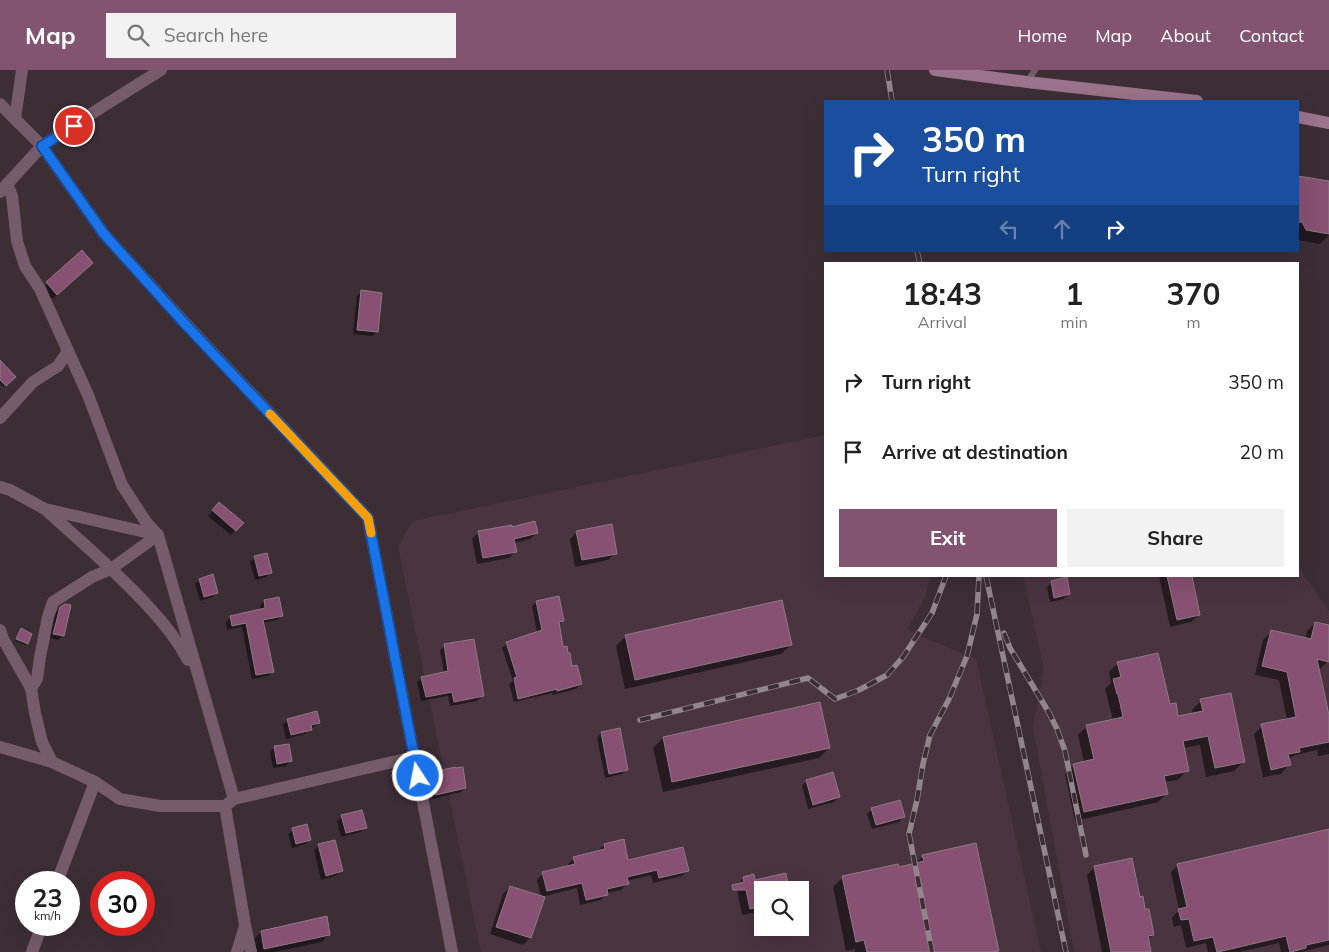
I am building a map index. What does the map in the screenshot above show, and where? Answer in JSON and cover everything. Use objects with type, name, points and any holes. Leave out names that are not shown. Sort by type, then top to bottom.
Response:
[{"type":"street","points":[[15,119],[22,70]]},
{"type":"street","points":[[161,70],[42,146],[4,188],[12,196],[17,240],[25,266],[40,288],[68,351],[94,410],[122,485],[146,522],[158,535],[205,696],[230,802],[245,926],[251,952]]},
{"type":"street","points":[[935,70],[1188,100]]},
{"type":"street","points":[[0,104],[42,146],[104,234],[185,324],[368,518],[452,952]]},
{"type":"street","points":[[1299,117],[1329,122]]},
{"type":"street","points":[[0,418],[33,382],[58,366],[68,351]]},
{"type":"street","points":[[0,487],[10,490],[45,509],[134,591],[167,626],[181,646],[205,696]]},
{"type":"street","points":[[45,509],[158,535]]},
{"type":"street","points":[[31,688],[37,679],[48,618],[54,602],[92,577],[111,569],[158,535]]},
{"type":"street","points":[[1,638],[31,688],[34,714],[42,742],[52,762]]},
{"type":"street","points":[[0,747],[52,762],[95,782],[120,799],[160,806],[230,802],[414,756]]},
{"type":"street","points":[[62,871],[95,782]]},
{"type":"street","points":[[237,952],[245,926]]},
{"type":"street","points":[[32,952],[38,936]]},
{"type":"lane","points":[[1027,82],[1036,70]]},
{"type":"shaded area","points":[[824,435],[824,577],[930,577],[926,595],[907,629],[976,659],[1041,952],[481,952],[398,546],[413,521]]},
{"type":"shaded area","points":[[1299,567],[1329,611],[1329,952],[1074,952],[1033,727],[1044,669],[1023,577],[1299,577]]},
{"type":"building","points":[[1299,176],[1329,181],[1329,234],[1306,230],[1302,222],[1299,222]]},
{"type":"building","points":[[82,250],[93,263],[57,295],[46,282]]},
{"type":"building","points":[[361,290],[382,293],[378,332],[357,330]]},
{"type":"building","points":[[0,360],[16,377],[6,386],[0,380]]},
{"type":"building","points":[[219,502],[244,523],[236,531],[212,510]]},
{"type":"building","points":[[535,521],[538,533],[514,539],[517,552],[483,558],[478,531],[512,525],[512,527]]},
{"type":"building","points":[[612,524],[617,554],[582,560],[576,531]]},
{"type":"building","points":[[267,553],[272,573],[259,576],[254,556]]},
{"type":"building","points":[[213,574],[218,593],[204,597],[199,579]]},
{"type":"building","points":[[1067,577],[1070,594],[1054,598],[1051,581]]},
{"type":"building","points":[[1167,577],[1192,577],[1200,615],[1177,620]]},
{"type":"building","points":[[559,596],[564,621],[559,622],[563,647],[567,646],[572,666],[577,665],[582,684],[518,699],[514,678],[517,677],[506,642],[542,630],[536,601]]},
{"type":"building","points":[[279,597],[283,616],[263,620],[274,672],[256,675],[246,623],[232,626],[230,616],[265,608],[264,600]]},
{"type":"building","points":[[782,600],[792,645],[635,680],[625,635]]},
{"type":"building","points":[[65,604],[71,605],[64,636],[53,634],[60,607]]},
{"type":"building","points":[[1315,622],[1329,625],[1329,662],[1317,659],[1329,715],[1329,742],[1299,748],[1300,752],[1288,754],[1291,765],[1271,770],[1261,724],[1296,717],[1287,672],[1262,666],[1271,630],[1311,639]]},
{"type":"building","points":[[21,628],[32,634],[28,644],[16,639]]},
{"type":"building","points":[[474,639],[484,696],[454,702],[452,692],[426,697],[421,677],[448,671],[444,644]]},
{"type":"building","points":[[1158,653],[1170,704],[1176,703],[1178,716],[1203,711],[1200,699],[1231,693],[1245,762],[1215,768],[1208,736],[1183,741],[1189,771],[1164,776],[1168,794],[1084,812],[1073,764],[1094,759],[1086,725],[1123,717],[1113,679],[1121,677],[1117,662]]},
{"type":"building","points":[[820,702],[830,748],[672,782],[663,737]]},
{"type":"building","points":[[317,711],[320,723],[311,725],[312,730],[291,735],[287,719]]},
{"type":"building","points":[[620,728],[628,770],[609,774],[601,732]]},
{"type":"building","points":[[289,744],[292,761],[277,764],[274,746]]},
{"type":"building","points":[[463,767],[466,788],[436,795],[431,772]]},
{"type":"building","points":[[833,772],[840,797],[813,805],[806,780]]},
{"type":"building","points":[[900,800],[905,817],[876,825],[871,808]]},
{"type":"building","points":[[362,810],[367,828],[346,833],[341,815]]},
{"type":"building","points":[[307,824],[311,840],[296,844],[292,828]]},
{"type":"building","points":[[1329,829],[1329,940],[1306,945],[1306,948],[1291,952],[1286,936],[1218,952],[1213,937],[1194,941],[1189,919],[1181,920],[1178,909],[1187,907],[1177,864]]},
{"type":"building","points":[[624,839],[628,860],[683,847],[689,871],[659,878],[657,870],[627,877],[629,884],[607,889],[608,895],[586,900],[582,883],[547,891],[542,872],[575,864],[573,857],[605,849],[604,844]]},
{"type":"building","points":[[335,840],[343,871],[326,876],[318,844]]},
{"type":"building","points":[[976,843],[999,951],[867,952],[864,940],[856,942],[842,876],[898,864],[899,867],[924,861],[922,855]]},
{"type":"building","points":[[1132,858],[1140,897],[1143,896],[1145,909],[1149,909],[1154,935],[1148,936],[1151,952],[1111,952],[1094,866]]},
{"type":"building","points":[[786,873],[787,881],[754,881],[754,908],[750,909],[746,890],[733,890],[732,885],[744,882],[743,877],[754,874],[755,880]]},
{"type":"building","points":[[510,886],[545,897],[531,938],[496,927]]},
{"type":"building","points":[[327,916],[330,935],[264,949],[261,931]]},
{"type":"railway","points":[[887,70],[892,100]]},
{"type":"railway","points":[[917,252],[920,262]]},
{"type":"railway","points":[[640,720],[808,678],[835,699],[859,690],[887,675],[903,657],[932,613],[946,577]]},
{"type":"railway","points":[[932,952],[909,834],[930,735],[949,699],[967,656],[977,614],[979,577]]},
{"type":"railway","points":[[986,577],[1066,952]]},
{"type":"railway","points":[[1004,633],[1010,648],[1057,729],[1065,751],[1086,855]]},
{"type":"slow traffic","points":[[270,414],[368,518],[371,533]]},
{"type":"route","points":[[74,126],[42,146],[104,234],[185,324],[368,518],[418,776]]}]
